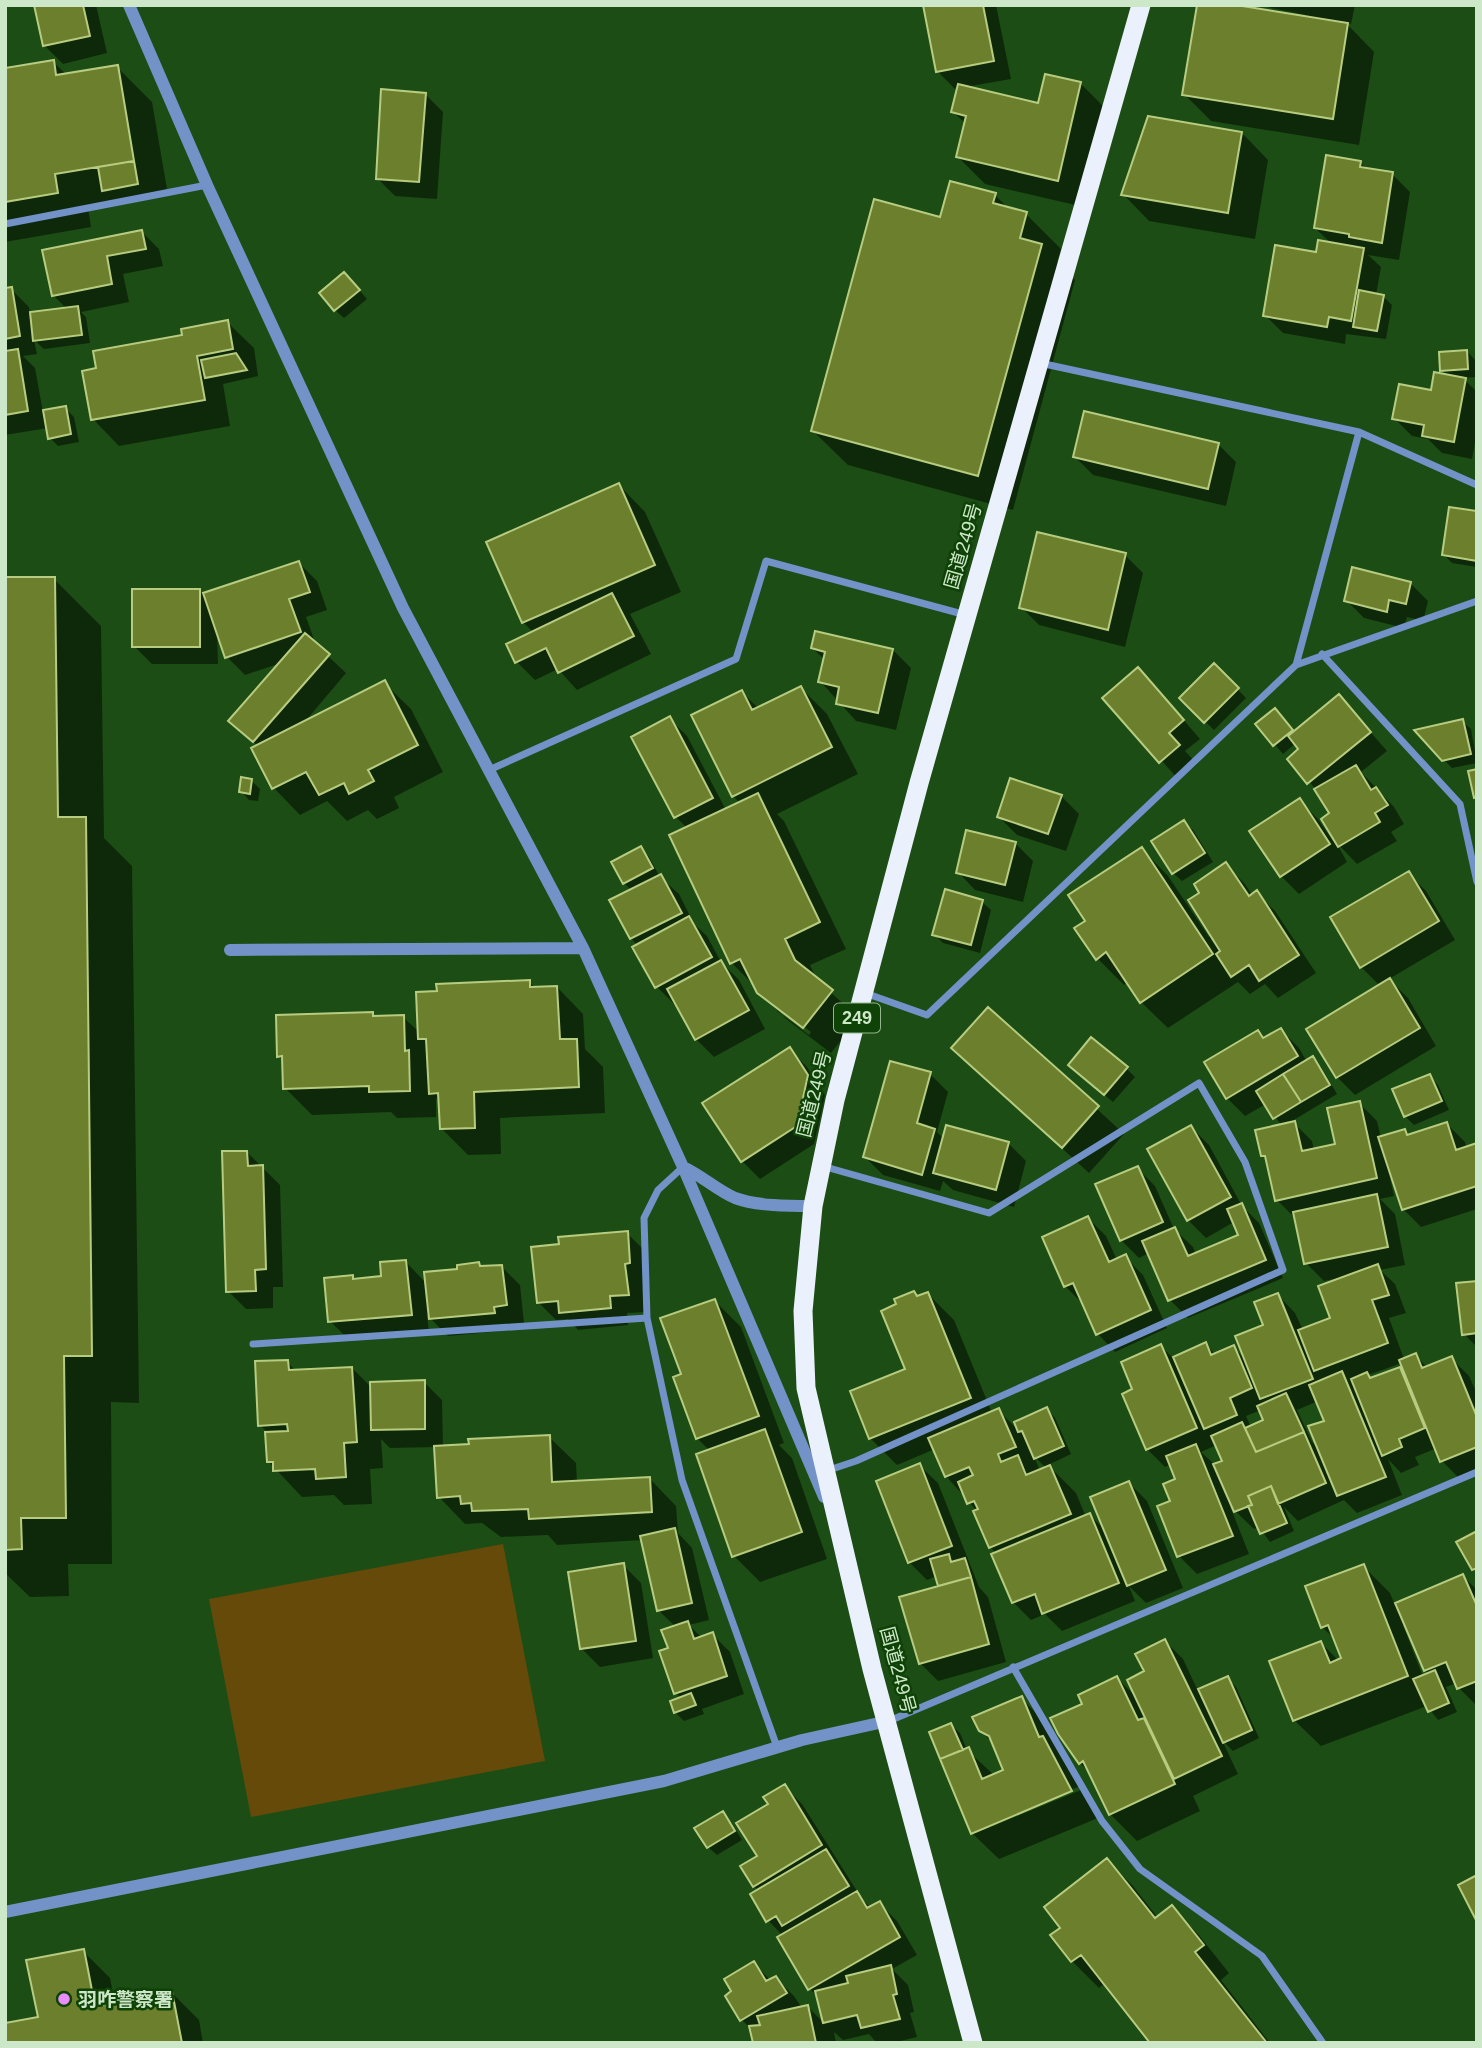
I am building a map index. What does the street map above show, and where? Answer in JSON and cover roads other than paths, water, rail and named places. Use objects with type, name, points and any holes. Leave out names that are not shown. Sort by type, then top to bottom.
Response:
[{"type":"highway","name":"国道249号","points":[[973,2043],[872,1669],[838,1529],[806,1388],[803,1311],[813,1206],[820,1166],[864,992],[919,783],[1141,5]]},
{"type":"street","points":[[128,5],[207,186],[403,608],[583,948],[682,1167],[838,1529]]},
{"type":"street","points":[[5,224],[207,186]]},
{"type":"street","points":[[1040,363],[1359,432],[1477,485]]},
{"type":"street","points":[[1296,665],[1359,432]]},
{"type":"street","points":[[489,770],[736,659],[766,561],[967,616]]},
{"type":"street","points":[[864,992],[927,1015],[1296,665],[1477,601]]},
{"type":"street","points":[[1322,654],[1460,804],[1477,882]]},
{"type":"street","points":[[230,950],[583,948]]},
{"type":"street","points":[[820,1166],[989,1213],[1199,1083],[1245,1162],[1283,1270],[856,1461],[826,1471]]},
{"type":"street","points":[[682,1167],[735,1198],[782,1206],[813,1206]]},
{"type":"street","points":[[682,1167],[658,1189],[644,1218],[647,1318],[682,1480],[777,1747]]},
{"type":"street","points":[[253,1345],[647,1318]]},
{"type":"street","points":[[5,1912],[664,1781],[777,1747],[888,1721],[1477,1472]]},
{"type":"street","points":[[1013,1667],[1102,1821],[1140,1869],[1262,1956],[1323,2043]]},
{"type":"place","name":"羽咋警察署","points":[[64,1999]]}]
